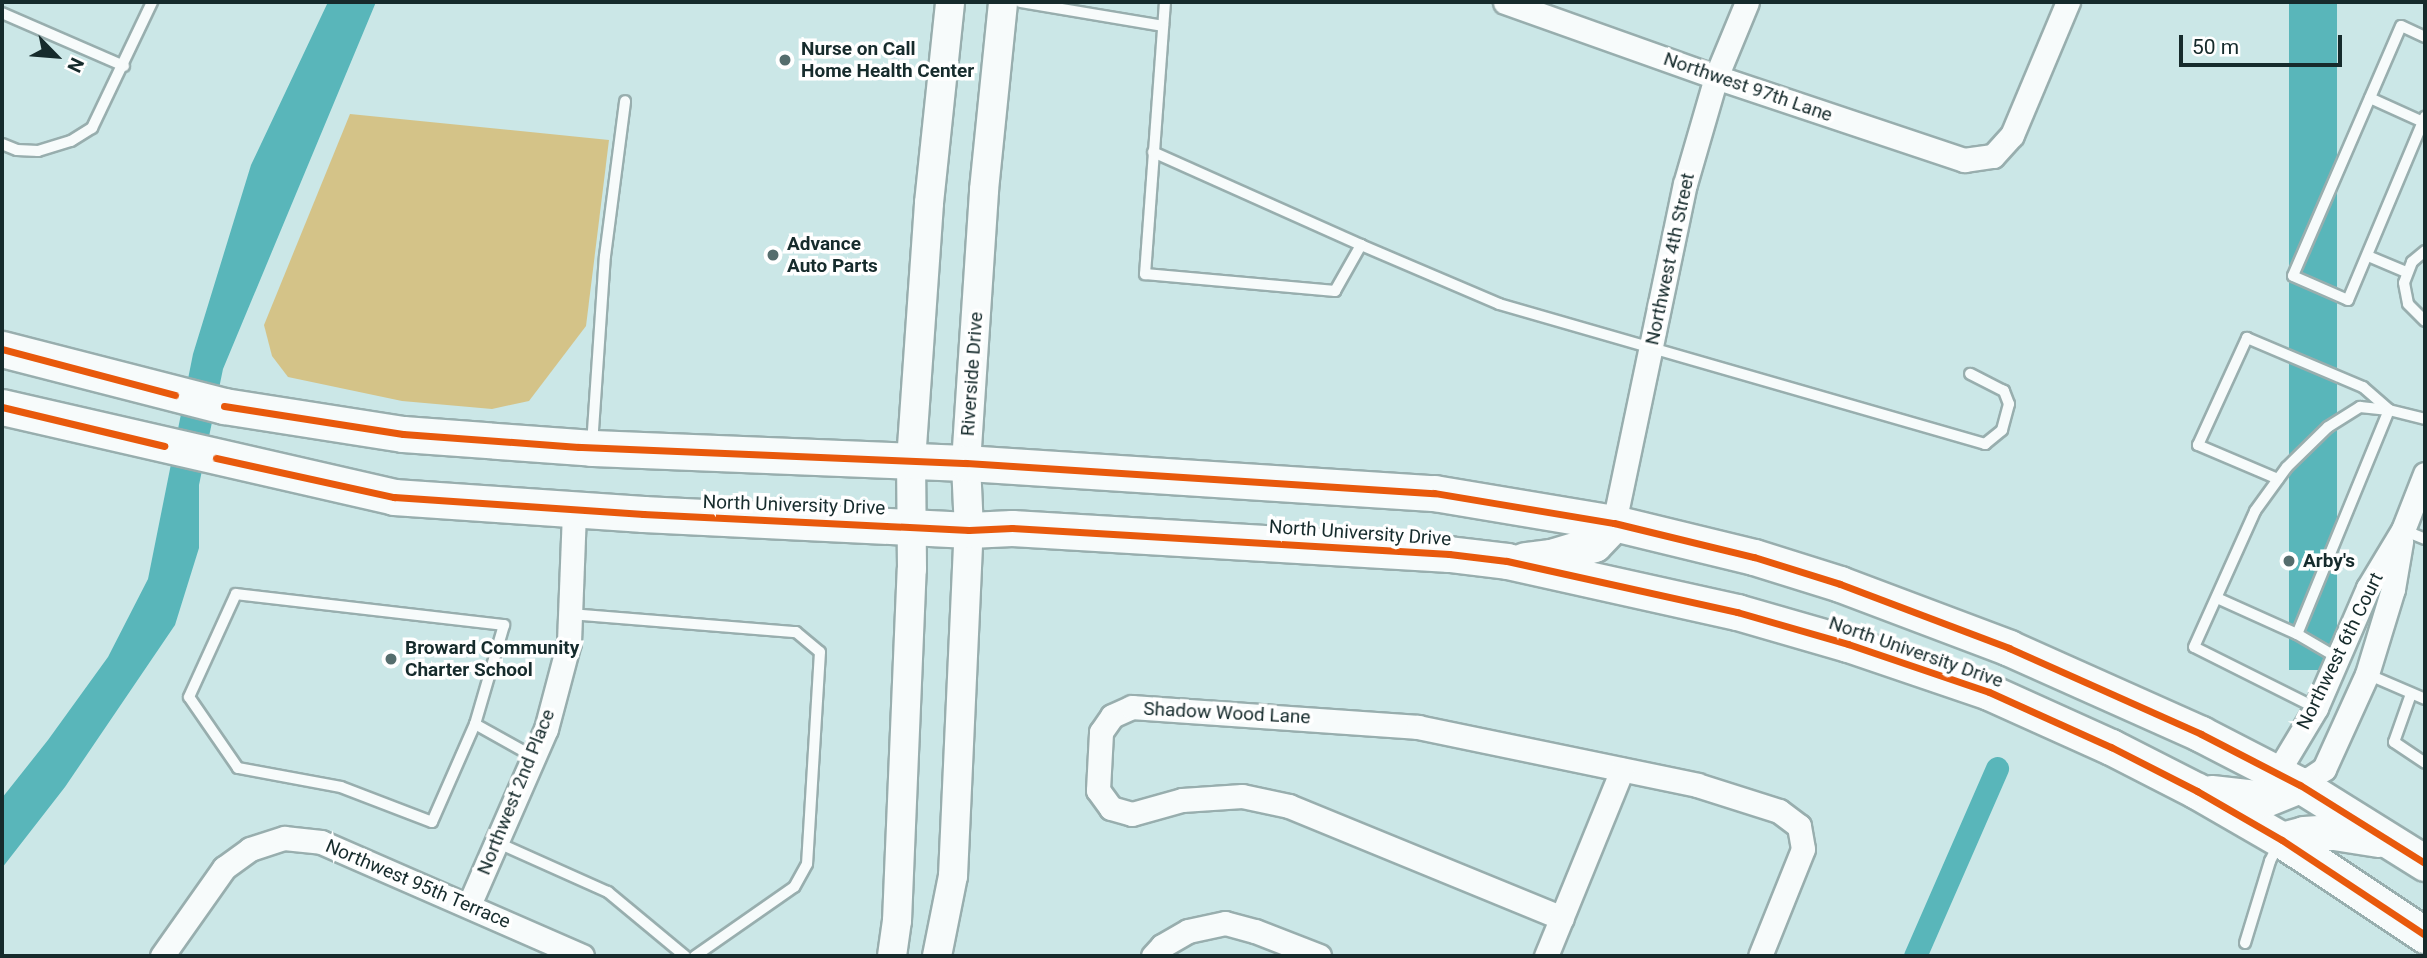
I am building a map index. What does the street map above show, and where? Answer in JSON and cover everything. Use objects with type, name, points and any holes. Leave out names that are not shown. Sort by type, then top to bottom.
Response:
[{"type":"main road","name":"North University Drive","points":[[2,349],[224,406],[403,434],[592,448],[966,463],[1434,493],[1614,523],[1754,557],[1869,593],[2077,677],[2202,734],[2288,779],[2395,842],[2425,863]]},
{"type":"main road","name":"North University Drive","points":[[2,407],[394,497],[574,511],[969,530],[1012,528],[1408,551],[1507,561],[1737,612],[1848,644],[1989,692],[2111,747],[2197,791],[2281,840],[2425,935]]},
{"type":"main road","points":[[1507,561],[1551,557],[1594,544],[1614,523]]},
{"type":"main road","points":[[2197,791],[2265,799],[2288,779]]},
{"type":"main road","points":[[2281,840],[2304,834],[2334,832],[2395,842]]},
{"type":"street","points":[[892,956],[898,908],[913,526],[911,461],[929,203],[950,2]]},
{"type":"street","name":"Riverside Drive","points":[[937,956],[953,876],[969,530],[966,463],[984,190],[1003,2]]},
{"type":"street","name":"Northwest 97th Lane","points":[[1505,2],[1716,77],[1964,160],[1993,156],[2012,135],[2068,2]]},
{"type":"street","name":"Northwest 4th Street","points":[[1614,523],[1685,184],[1716,77],[1747,2]]},
{"type":"street","name":"Northwest 6th Court","points":[[2288,779],[2368,588],[2403,530],[2425,474]]},
{"type":"street","name":"Northwest 2nd Place","points":[[469,905],[546,729],[569,642],[574,511]]},
{"type":"street","name":"Northwest 6th Court","points":[[2288,779],[2324,769],[2367,674],[2393,589],[2403,530]]},
{"type":"street","name":"Shadow Wood Lane","points":[[1562,918],[1289,806],[1242,796],[1182,800],[1132,814],[1111,808],[1098,790],[1101,732],[1112,716],[1132,708],[1290,716],[1418,727],[1698,785],[1779,811],[1799,826],[1803,849],[1760,956]]},
{"type":"street","points":[[1546,956],[1622,770]]},
{"type":"street","name":"Northwest 95th Terrace","points":[[162,956],[224,868],[250,849],[284,838],[321,842],[582,956]]},
{"type":"street","points":[[1153,956],[1162,946],[1188,930],[1225,923],[1255,931],[1319,956]]},
{"type":"lane","points":[[2,144],[17,150],[38,150],[71,141],[92,128],[124,66],[152,2]]},
{"type":"lane","points":[[1020,2],[1163,26]]},
{"type":"lane","points":[[1165,2],[1144,274],[1335,291],[1361,244]]},
{"type":"lane","points":[[2,13],[124,66]]},
{"type":"lane","points":[[2370,98],[2425,120],[2348,300],[2293,276],[2401,26],[2425,37]]},
{"type":"lane","points":[[592,448],[606,256],[625,101]]},
{"type":"lane","points":[[1153,152],[1499,304],[1985,444],[1997,438],[2002,430],[2009,404],[2004,391],[1970,374]]},
{"type":"lane","points":[[2425,251],[2412,262],[2406,272],[2404,294],[2408,304],[2425,321]]},
{"type":"lane","points":[[2368,256],[2406,272]]},
{"type":"lane","points":[[2278,478],[2198,445],[2248,338],[2363,387],[2389,410]]},
{"type":"lane","points":[[2316,708],[2194,647],[2255,511],[2278,478],[2328,427],[2360,407],[2389,410],[2425,419]]},
{"type":"lane","points":[[2297,634],[2389,410]]},
{"type":"lane","points":[[2403,530],[2425,539]]},
{"type":"lane","points":[[236,594],[504,625],[475,724],[432,822],[341,787],[238,768],[189,696],[236,594]]},
{"type":"lane","points":[[2217,598],[2297,634],[2338,658]]},
{"type":"lane","points":[[570,614],[796,632],[820,652],[807,864],[794,887],[695,956]]},
{"type":"lane","points":[[2367,674],[2425,699]]},
{"type":"lane","points":[[2411,694],[2395,742],[2425,763]]},
{"type":"lane","points":[[475,724],[534,757]]},
{"type":"lane","points":[[2245,943],[2270,860],[2281,840]]},
{"type":"lane","points":[[496,842],[608,892],[685,956]]},
{"type":"shaded area","points":[[350,114],[609,140],[586,326],[529,401],[492,409],[402,401],[288,377],[272,356],[264,325]]},
{"type":"water","points":[[328,2],[376,2],[223,369],[199,485],[199,548],[175,625],[65,787],[2,868],[2,798],[108,657],[148,579],[193,354],[251,165]]},
{"type":"water","points":[[2289,2],[2337,2],[2337,670],[2289,670]]},
{"type":"waterway","points":[[1915,956],[1997,768]]},
{"type":"cycle path","points":[[2,349],[175,395]]},
{"type":"cycle path","points":[[224,406],[403,434],[579,447],[966,463],[1434,493],[1614,523],[1754,557],[1840,584],[2009,648],[2201,734],[2300,785],[2425,863]]},
{"type":"cycle path","points":[[2,407],[164,446]]},
{"type":"cycle path","points":[[216,458],[394,497],[643,514],[969,530],[1012,528],[1449,554],[1507,561],[1737,612],[1848,644],[1989,692],[2111,747],[2197,791],[2282,840],[2425,935]]},
{"type":"place","name":"Nurse on Call Home Health Center","points":[[785,60]]},
{"type":"place","name":"Advance Auto Parts","points":[[773,255]]},
{"type":"place","name":"Arby's","points":[[2289,561]]},
{"type":"place","name":"Broward Community Charter School","points":[[391,659]]}]
